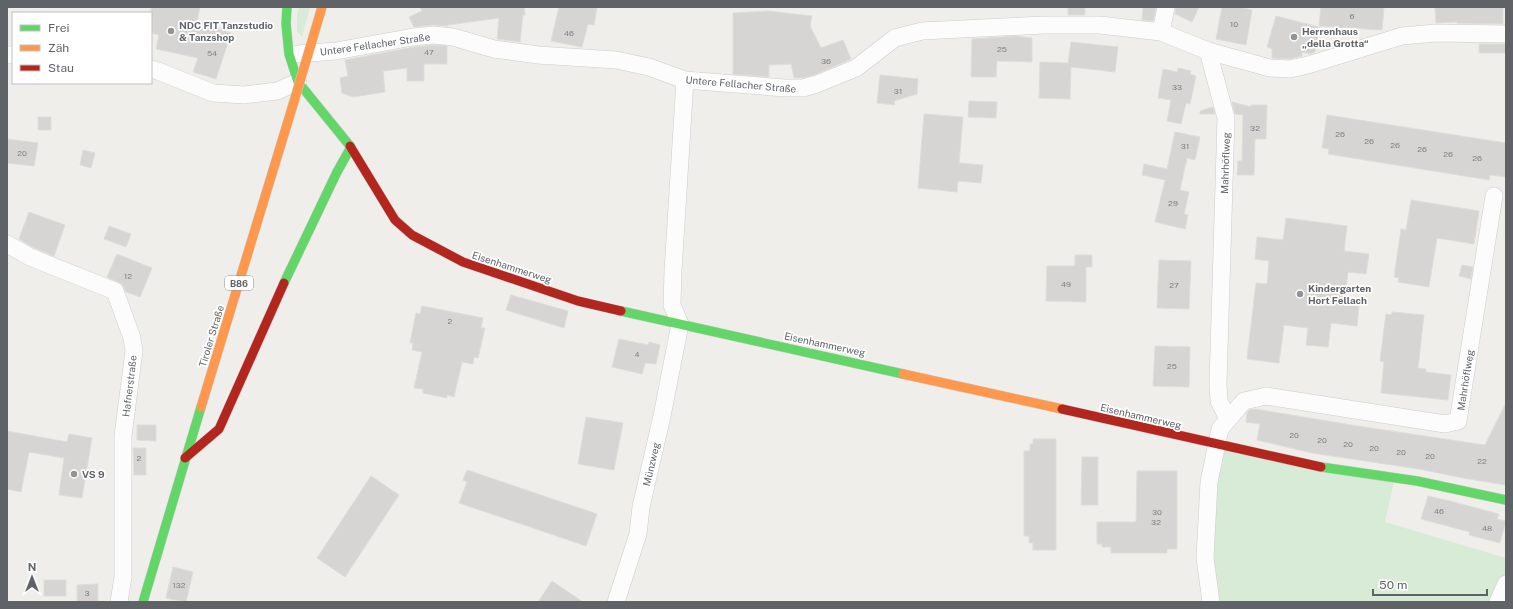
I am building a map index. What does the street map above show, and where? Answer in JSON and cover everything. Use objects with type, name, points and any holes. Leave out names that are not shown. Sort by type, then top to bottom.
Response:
[{"type":"street","name":"Eisenhammerweg","points":[[287,7],[286,24],[289,54],[298,82],[351,147],[395,220],[412,236],[463,262],[578,301],[1310,465],[1416,481],[1506,500]]},
{"type":"street","name":"Tiroler Straße","points":[[143,602],[185,458],[322,7]]},
{"type":"street","points":[[1161,32],[1166,7]]},
{"type":"street","name":"Untere Fellacher Straße","points":[[289,54],[336,51],[413,37],[434,35],[453,37],[494,49],[538,55],[616,60],[649,67],[685,80],[785,88],[803,88],[817,84],[856,68],[895,38],[922,31],[1052,25],[1100,26],[1161,32],[1208,51],[1270,68],[1290,69],[1402,36],[1436,33],[1506,34]]},
{"type":"street","name":"Mahrhöflweg","points":[[1208,51],[1226,118],[1218,384],[1219,401],[1228,419]]},
{"type":"street","points":[[152,69],[213,93],[244,95],[277,91],[298,82]]},
{"type":"street","points":[[680,324],[672,305],[685,80]]},
{"type":"street","points":[[185,458],[219,430],[297,255],[337,172],[351,147]]},
{"type":"street","name":"Mahrhöflweg","points":[[1211,602],[1205,558],[1209,482],[1220,429],[1244,401],[1266,396],[1445,424],[1458,421],[1494,196]]},
{"type":"street","name":"Hafnerstraße","points":[[7,244],[30,257],[115,291],[132,338],[134,352],[123,436],[123,578],[119,602]]},
{"type":"street","name":"Münzweg","points":[[616,602],[638,534],[641,507],[662,416],[680,324]]},
{"type":"street","points":[[1498,602],[1506,584]]},
{"type":"green space","points":[[299,7],[310,7],[302,37],[297,32],[297,15]]},
{"type":"green space","points":[[1221,450],[1394,482],[1385,522],[1506,558],[1506,579],[1497,602],[1214,602],[1209,558]]},
{"type":"building","points":[[151,7],[200,7],[197,22],[231,33],[216,79],[193,72],[198,58],[156,49],[159,35],[152,33]]},
{"type":"building","points":[[420,7],[524,7],[525,15],[523,15],[520,42],[497,39],[499,18],[448,26],[433,25],[414,27],[409,17],[422,11]]},
{"type":"building","points":[[559,7],[597,7],[594,25],[588,24],[582,47],[551,41]]},
{"type":"building","points":[[1068,7],[1085,7],[1085,15],[1068,15]]},
{"type":"building","points":[[1143,7],[1156,8],[1153,21],[1142,20]]},
{"type":"building","points":[[1176,7],[1199,7],[1192,22],[1175,14]]},
{"type":"building","points":[[1222,7],[1238,7],[1252,10],[1246,45],[1216,39]]},
{"type":"building","points":[[1321,7],[1384,7],[1382,30],[1319,26]]},
{"type":"building","points":[[1435,7],[1503,7],[1503,24],[1457,22],[1436,23]]},
{"type":"building","points":[[768,11],[812,16],[810,26],[821,48],[843,40],[851,59],[814,75],[802,78],[794,78],[791,64],[769,65],[769,77],[733,74],[733,13]]},
{"type":"building","name":"Herrenhaus „della Grotta“","points":[[1276,16],[1319,27],[1315,52],[1311,54],[1302,52],[1302,56],[1289,59],[1272,58],[1272,49],[1267,47]]},
{"type":"building","points":[[1016,36],[1032,38],[1032,62],[997,61],[996,77],[971,77],[972,39]]},
{"type":"building","points":[[1071,42],[1118,47],[1115,72],[1071,67],[1070,99],[1039,98],[1040,62],[1068,63]]},
{"type":"building","points":[[1479,44],[1506,44],[1506,53],[1479,53]]},
{"type":"building","points":[[434,45],[447,46],[447,64],[424,64],[424,81],[407,81],[407,68],[383,71],[385,92],[353,97],[342,93],[340,78],[348,76],[345,60],[414,47]]},
{"type":"building","points":[[1178,68],[1191,71],[1190,74],[1196,76],[1190,104],[1186,103],[1181,124],[1167,121],[1171,100],[1158,98],[1163,69],[1177,72]]},
{"type":"building","points":[[880,75],[918,79],[917,94],[894,101],[895,105],[877,103]]},
{"type":"building","points":[[969,101],[997,102],[996,118],[968,117]]},
{"type":"building","points":[[1232,102],[1251,107],[1251,105],[1267,105],[1266,139],[1255,139],[1254,175],[1237,175],[1238,161],[1242,161],[1243,115],[1235,114]]},
{"type":"building","points":[[1213,107],[1215,114],[1200,114],[1200,111]]},
{"type":"building","points":[[924,114],[963,117],[959,163],[983,165],[981,183],[958,181],[957,192],[918,188]]},
{"type":"building","points":[[1327,115],[1506,143],[1506,177],[1490,175],[1489,180],[1328,154],[1329,149],[1322,148]]},
{"type":"building","points":[[38,117],[51,117],[51,130],[38,130]]},
{"type":"building","points":[[1175,132],[1200,137],[1195,160],[1187,158],[1180,190],[1189,192],[1184,214],[1188,215],[1185,229],[1155,222],[1165,180],[1142,175],[1144,164],[1167,169]]},
{"type":"building","points":[[7,139],[38,143],[34,166],[7,163]]},
{"type":"building","points":[[83,150],[95,153],[91,168],[80,165]]},
{"type":"building","points":[[1411,200],[1479,211],[1474,244],[1437,238],[1429,287],[1398,282],[1399,278],[1394,277],[1401,229],[1406,230]]},
{"type":"building","points":[[29,212],[65,225],[54,256],[34,248],[19,239]]},
{"type":"building","name":"Kindergarten Hort Fellach","points":[[1286,218],[1347,226],[1344,251],[1369,254],[1366,274],[1348,272],[1344,305],[1359,306],[1357,326],[1331,323],[1328,347],[1306,345],[1308,328],[1284,325],[1279,363],[1247,359],[1256,283],[1267,284],[1269,261],[1255,259],[1257,237],[1283,240]]},
{"type":"building","points":[[109,226],[131,234],[126,247],[104,239]]},
{"type":"building","points":[[117,254],[152,268],[140,297],[126,292],[122,284],[107,277]]},
{"type":"building","points":[[1075,255],[1092,255],[1092,267],[1086,267],[1086,302],[1046,301],[1047,266],[1075,266]]},
{"type":"building","points":[[1159,260],[1191,261],[1189,309],[1157,308]]},
{"type":"building","points":[[1462,265],[1473,267],[1471,279],[1459,276]]},
{"type":"building","points":[[511,295],[568,311],[564,328],[506,310]]},
{"type":"building","points":[[422,306],[483,318],[481,328],[485,328],[478,358],[474,357],[473,364],[462,362],[454,397],[447,395],[447,398],[423,393],[423,389],[414,388],[422,352],[412,350],[413,343],[410,343],[416,313],[420,314]]},
{"type":"building","points":[[1392,312],[1424,315],[1418,368],[1426,369],[1426,372],[1451,375],[1448,400],[1381,393],[1384,362],[1380,361],[1386,314],[1392,315]]},
{"type":"building","points":[[619,339],[648,345],[649,342],[660,345],[656,364],[645,363],[642,374],[612,367]]},
{"type":"building","points":[[1155,346],[1190,347],[1189,387],[1153,386]]},
{"type":"building","points":[[1506,403],[1506,485],[1419,469],[1312,453],[1257,440],[1260,424],[1246,422],[1247,413],[1249,410],[1255,409],[1485,445]]},
{"type":"building","points":[[586,417],[623,423],[614,470],[578,464]]},
{"type":"building","points":[[137,425],[156,425],[156,441],[137,440]]},
{"type":"building","name":"VS 9","points":[[7,431],[67,442],[69,434],[92,438],[82,498],[59,495],[64,458],[29,452],[21,492],[7,489]]},
{"type":"building","points":[[1033,439],[1056,439],[1056,550],[1033,550],[1033,543],[1029,543],[1029,536],[1024,536],[1024,451],[1030,451],[1030,444],[1033,444]]},
{"type":"building","points":[[133,448],[146,448],[146,475],[134,475]]},
{"type":"building","points":[[1082,457],[1098,457],[1098,505],[1081,505]]},
{"type":"building","points":[[467,470],[597,514],[586,546],[459,503],[467,482],[463,480]]},
{"type":"building","points":[[1137,471],[1177,471],[1177,549],[1167,549],[1167,553],[1111,553],[1111,547],[1102,547],[1102,544],[1097,544],[1097,522],[1136,522]]},
{"type":"building","points":[[371,476],[399,495],[345,577],[317,558]]},
{"type":"building","points":[[1428,496],[1499,514],[1497,519],[1506,521],[1500,543],[1469,535],[1470,532],[1421,519]]},
{"type":"building","points":[[173,567],[193,572],[186,602],[166,598]]},
{"type":"building","points":[[44,580],[66,580],[66,596],[44,596]]},
{"type":"building","points":[[552,581],[583,602],[538,602]]},
{"type":"building","points":[[98,584],[98,602],[77,602],[77,585]]},
{"type":"traffic: fast","points":[[287,7],[286,24],[289,54],[298,82],[350,146]]},
{"type":"traffic: fast","points":[[284,283],[337,172],[351,147]]},
{"type":"traffic: fast","points":[[621,311],[903,374]]},
{"type":"traffic: fast","points":[[143,602],[201,407]]},
{"type":"traffic: fast","points":[[1321,467],[1417,481],[1506,500]]},
{"type":"traffic: slow","points":[[292,108],[322,7]]},
{"type":"traffic: slow","points":[[201,407],[292,108]]},
{"type":"traffic: slow","points":[[903,374],[1062,409]]},
{"type":"traffic: jam","points":[[350,146],[395,220],[412,235],[463,262],[578,301],[621,311]]},
{"type":"traffic: jam","points":[[185,458],[219,429],[284,283]]},
{"type":"traffic: jam","points":[[1062,409],[1321,467]]},
{"type":"place","name":"NDC FIT Tanzstudio & Tanzshop","points":[[171,31]]},
{"type":"place","name":"Herrenhaus „della Grotta“","points":[[1294,37]]},
{"type":"place","name":"Kindergarten Hort Fellach","points":[[1300,294]]},
{"type":"place","name":"VS 9","points":[[74,474]]}]
